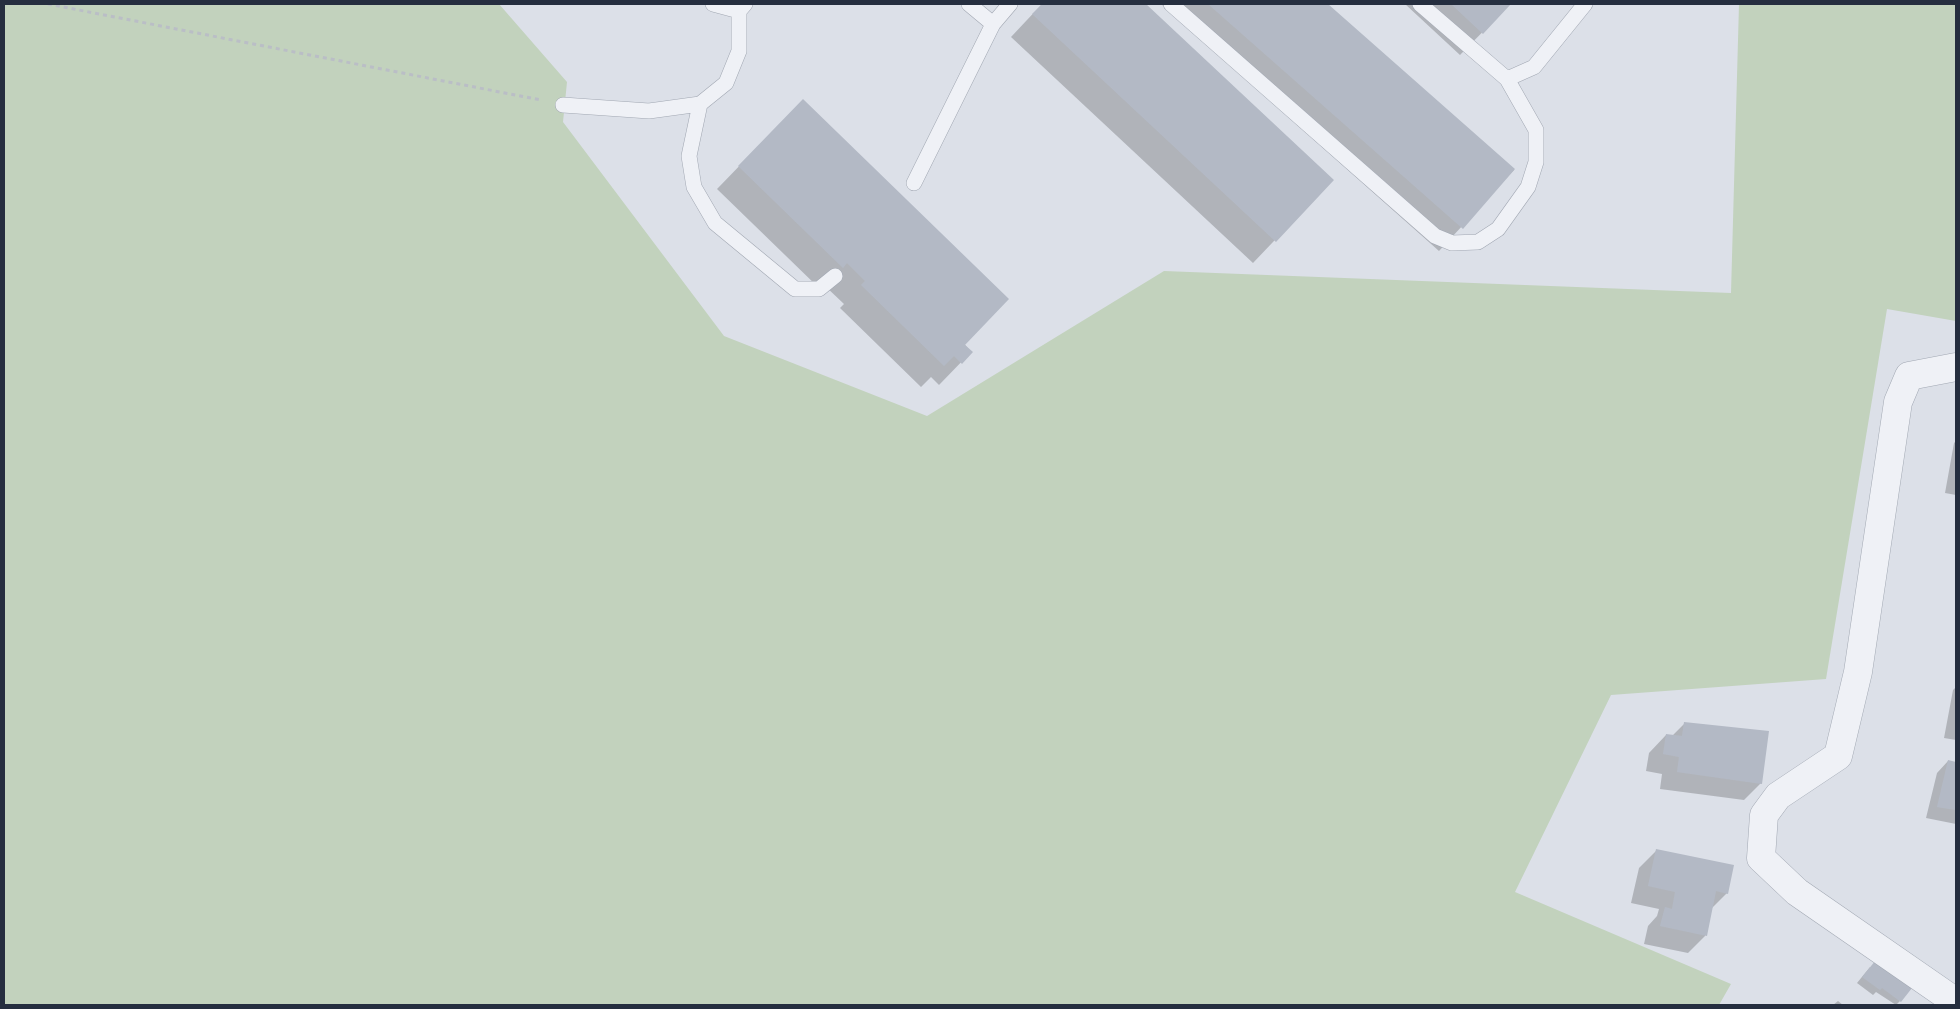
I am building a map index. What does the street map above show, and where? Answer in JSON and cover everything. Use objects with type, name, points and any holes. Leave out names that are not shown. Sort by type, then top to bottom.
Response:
[{"type":"street","points":[[1956,367],[1909,376],[1898,402],[1858,672],[1838,756],[1778,796],[1764,815],[1761,858],[1797,892],[1956,1002]]},
{"type":"lane","points":[[563,105],[649,111],[700,104],[726,83],[738,51],[742,8],[713,4]]},
{"type":"lane","points":[[969,4],[992,24]]},
{"type":"lane","points":[[914,183],[992,24],[1010,4]]},
{"type":"lane","points":[[1172,4],[1435,236],[1452,243],[1478,242],[1498,229],[1528,188],[1536,162],[1536,130],[1507,79],[1420,4]]},
{"type":"lane","points":[[1507,79],[1534,67],[1585,4]]},
{"type":"lane","points":[[700,104],[689,156],[694,187],[716,224],[794,289],[819,289],[835,276]]},
{"type":"path","points":[[48,4],[563,105]]},
{"type":"green space","points":[[4,4],[499,4],[567,82],[563,122],[724,336],[927,416],[1164,271],[1731,293],[1739,4],[1956,4],[1956,321],[1887,309],[1826,679],[1611,695],[1515,892],[1731,984],[1719,1005],[4,1005]]},
{"type":"building","points":[[1042,4],[1146,4],[1334,180],[1276,242],[1032,14]]},
{"type":"building","points":[[1208,4],[1328,4],[1515,169],[1463,229]]},
{"type":"building","points":[[1451,4],[1511,4],[1483,34]]},
{"type":"building","points":[[803,99],[1009,299],[965,345],[973,352],[962,364],[954,356],[944,366],[861,285],[865,281],[847,263],[843,268],[738,166]]},
{"type":"building","points":[[1684,722],[1769,731],[1762,784],[1677,772],[1679,757],[1663,754],[1666,734],[1682,736]]},
{"type":"building","points":[[1948,760],[1956,762],[1956,810],[1937,807]]},
{"type":"building","points":[[1656,849],[1734,865],[1728,894],[1716,891],[1707,936],[1660,926],[1665,907],[1672,909],[1675,892],[1648,886]]},
{"type":"building","points":[[1876,960],[1912,988],[1901,1002],[1882,988],[1880,990],[1862,977]]}]
